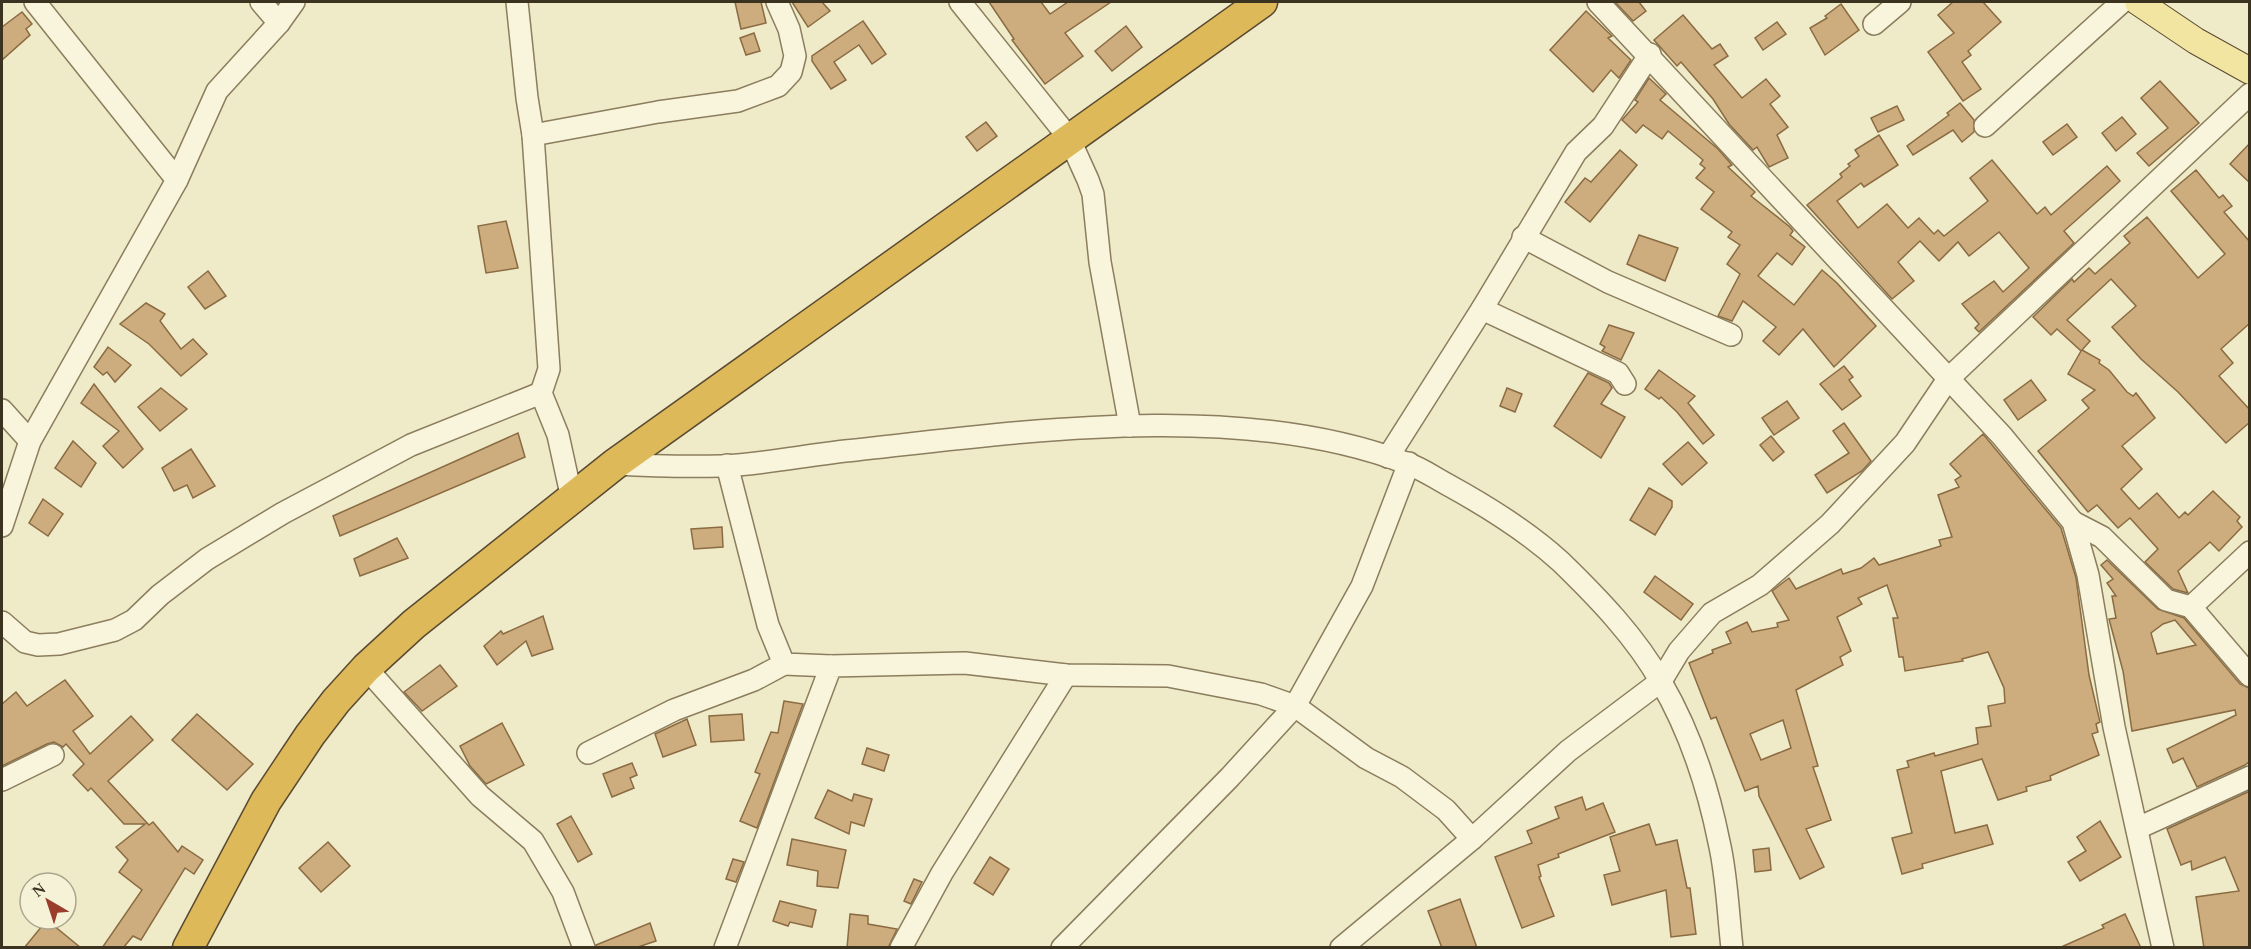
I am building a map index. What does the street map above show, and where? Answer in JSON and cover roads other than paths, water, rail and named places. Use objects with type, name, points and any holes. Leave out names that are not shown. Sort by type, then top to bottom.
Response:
[{"type":"highway","points":[[188,948],[266,801],[310,735],[336,701],[366,668],[414,624],[615,464],[1262,2]]},
{"type":"main road","points":[[2138,2],[2196,41],[2250,71]]},
{"type":"street","points":[[35,2],[177,180]]},
{"type":"street","points":[[261,2],[279,23]]},
{"type":"street","points":[[3,520],[30,441],[177,180],[217,91],[279,23],[294,2]]},
{"type":"street","points":[[517,2],[533,135],[549,369],[541,393],[558,435],[572,499]]},
{"type":"street","points":[[533,135],[658,112],[738,101],[778,86],[790,72],[795,56],[789,29],[777,2]]},
{"type":"street","points":[[960,2],[1069,138],[1094,194],[1100,262],[1130,426]]},
{"type":"street","points":[[1598,2],[1650,54],[2002,436],[2073,522],[2102,537],[2166,600],[2191,607],[2250,676]]},
{"type":"street","points":[[1874,24],[1900,2]]},
{"type":"street","points":[[1985,126],[2122,2]]},
{"type":"street","points":[[1388,457],[1482,309],[1576,152],[1603,126],[1650,54]]},
{"type":"street","points":[[1341,948],[1472,838],[1568,751],[1661,681],[1679,651],[1712,613],[1760,585],[1830,525],[1905,443],[1948,379],[2250,94]]},
{"type":"street","points":[[1524,237],[1608,282],[1731,335]]},
{"type":"street","points":[[1482,309],[1618,373],[1625,384]]},
{"type":"street","points":[[2,622],[24,642],[38,645],[59,644],[115,630],[134,620],[160,595],[207,559],[283,513],[411,444],[541,393]]},
{"type":"street","points":[[2,410],[30,441]]},
{"type":"street","points":[[615,464],[674,467],[727,465],[980,437],[1130,426],[1236,428],[1291,434],[1408,463],[1487,506],[1535,538],[1588,589],[1629,636],[1661,681],[1691,748],[1707,793],[1720,844],[1732,948]]},
{"type":"street","points":[[1062,948],[1230,777],[1295,706],[1362,586],[1408,463]]},
{"type":"street","points":[[727,465],[768,625],[784,664]]},
{"type":"street","points":[[2073,522],[2088,575],[2114,727],[2163,948]]},
{"type":"street","points":[[2191,607],[2250,552]]},
{"type":"street","points":[[588,753],[674,710],[754,680],[784,664],[831,666],[965,663],[1066,675],[1168,676],[1251,691],[1295,706],[1366,758],[1402,777],[1425,793],[1472,838]]},
{"type":"street","points":[[725,948],[831,666]]},
{"type":"street","points":[[366,668],[480,796],[533,841],[563,892],[584,948]]},
{"type":"street","points":[[902,948],[942,873],[1066,675]]},
{"type":"street","points":[[2,780],[53,755]]},
{"type":"street","points":[[2138,828],[2250,777]]}]
